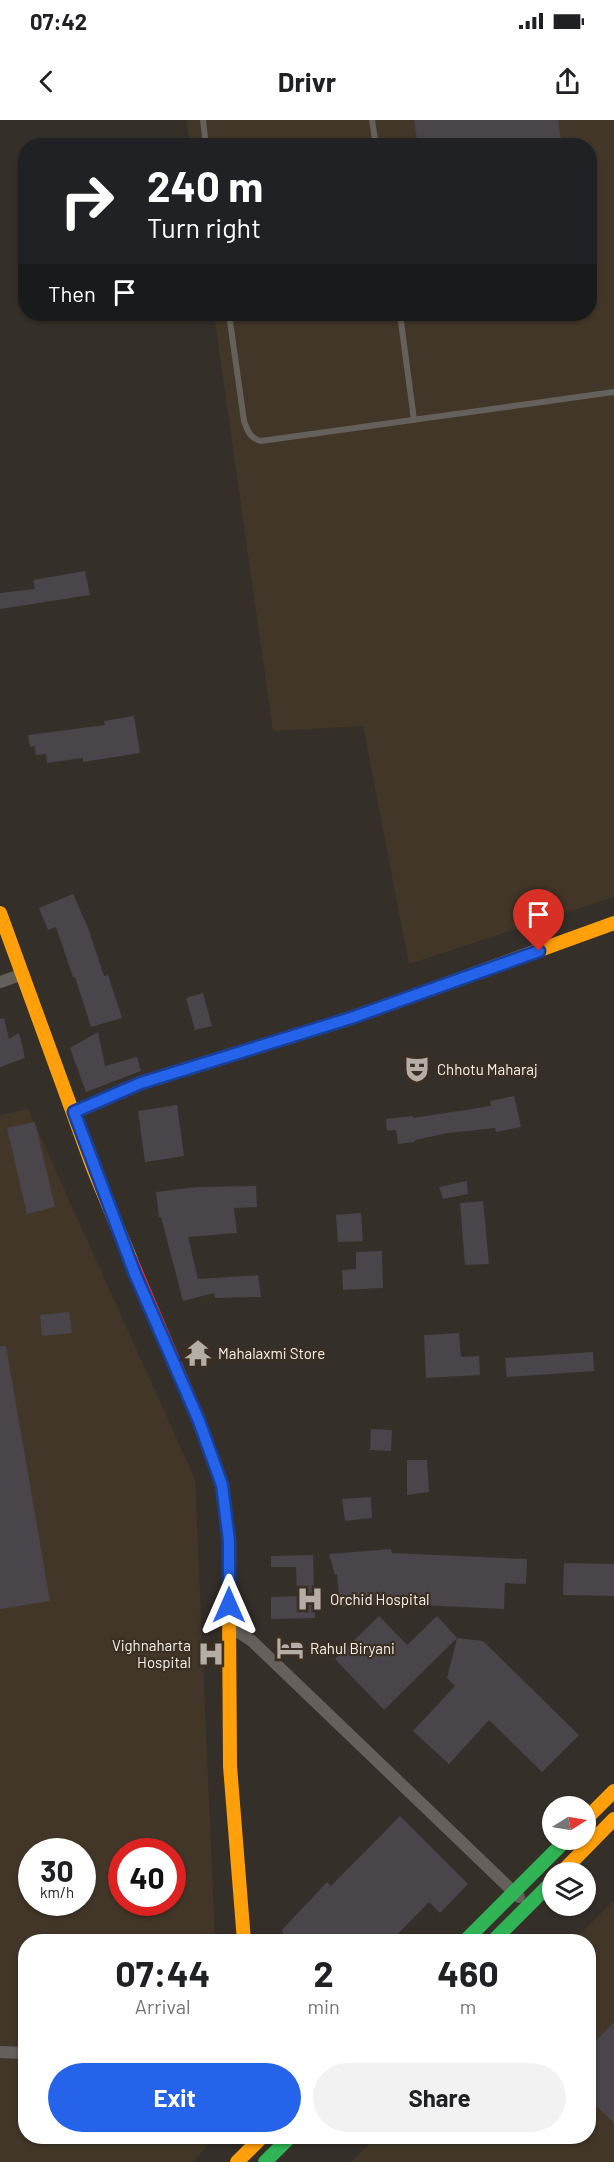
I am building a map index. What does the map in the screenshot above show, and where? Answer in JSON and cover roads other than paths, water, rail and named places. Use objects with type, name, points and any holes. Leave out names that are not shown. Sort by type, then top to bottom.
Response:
[{"type":"street","points":[[0,913],[135,1274],[199,1421],[222,1485],[229,1541],[230,1766],[243,1934]]},
{"type":"street","points":[[74,1112],[141,1083],[351,1018],[614,923]]},
{"type":"street","points":[[0,982],[23,974]]},
{"type":"street","points":[[229,1626],[252,1641],[528,1906]]},
{"type":"street","points":[[596,1809],[614,1791]]},
{"type":"street","points":[[572,1862],[614,1820]]},
{"type":"street","points":[[472,1934],[556,1850]]},
{"type":"street","points":[[500,1934],[542,1892]]},
{"type":"street","points":[[0,2052],[18,2053]]},
{"type":"street","points":[[237,2162],[254,2144]]},
{"type":"street","points":[[260,2144],[260,2162]]},
{"type":"street","points":[[265,2162],[283,2144]]},
{"type":"lane","points":[[203,120],[205,138]]},
{"type":"lane","points":[[372,120],[375,138]]},
{"type":"lane","points":[[230,321],[244,421],[248,433],[254,439],[261,441],[614,392]]},
{"type":"lane","points":[[400,321],[414,420]]},
{"type":"place","name":"Chhotu Maharaj","points":[[417,1069]]},
{"type":"place","name":"Mahalaxmi Store","points":[[198,1353]]},
{"type":"place","name":"Orchid Hospital","points":[[310,1599]]},
{"type":"place","name":"Rahul Biryani","points":[[290,1648]]},
{"type":"place","name":"Vighnaharta Hospital","points":[[211,1654]]}]
